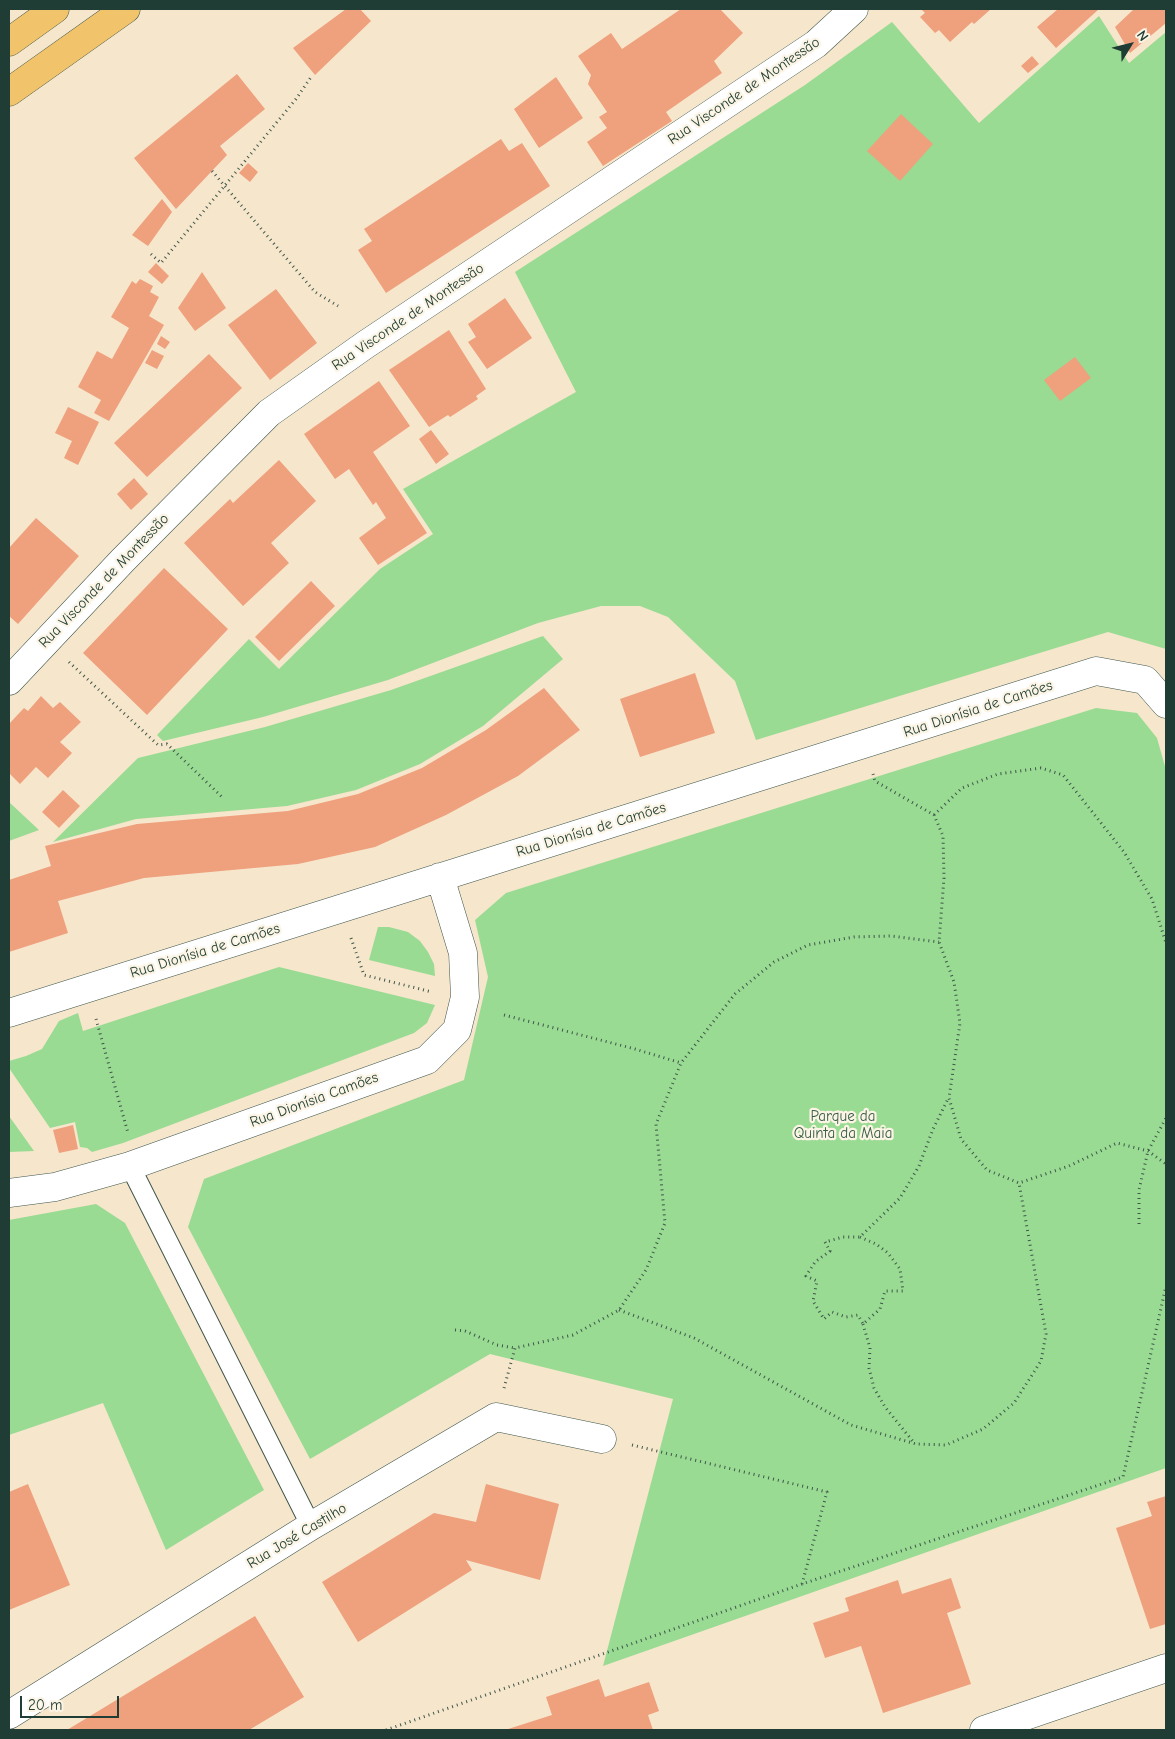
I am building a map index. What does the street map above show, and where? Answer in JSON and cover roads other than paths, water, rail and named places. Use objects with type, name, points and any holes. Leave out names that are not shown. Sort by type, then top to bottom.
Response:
[{"type":"main road","points":[[9,42],[55,9]]},
{"type":"main road","points":[[9,92],[126,9]]},
{"type":"street","name":"Rua Visconde de Montessão","points":[[9,681],[123,560],[270,413],[365,344],[816,44],[854,9]]},
{"type":"street","name":"Rua Dionísia de Camões","points":[[9,1013],[1096,671],[1145,680],[1166,704]]},
{"type":"street","name":"Rua Dionísia Camões","points":[[9,1193],[55,1187],[130,1153],[427,1060],[457,1030],[465,997],[463,954],[440,877]]},
{"type":"street","name":"Rua José Castilho","points":[[9,1715],[311,1526],[496,1417],[602,1439]]},
{"type":"street","points":[[984,1730],[1166,1668]]},
{"type":"lane","points":[[130,1153],[311,1526]]},
{"type":"park label","name":"Parque da Quinta da Maia","points":[[843,1126]]}]
